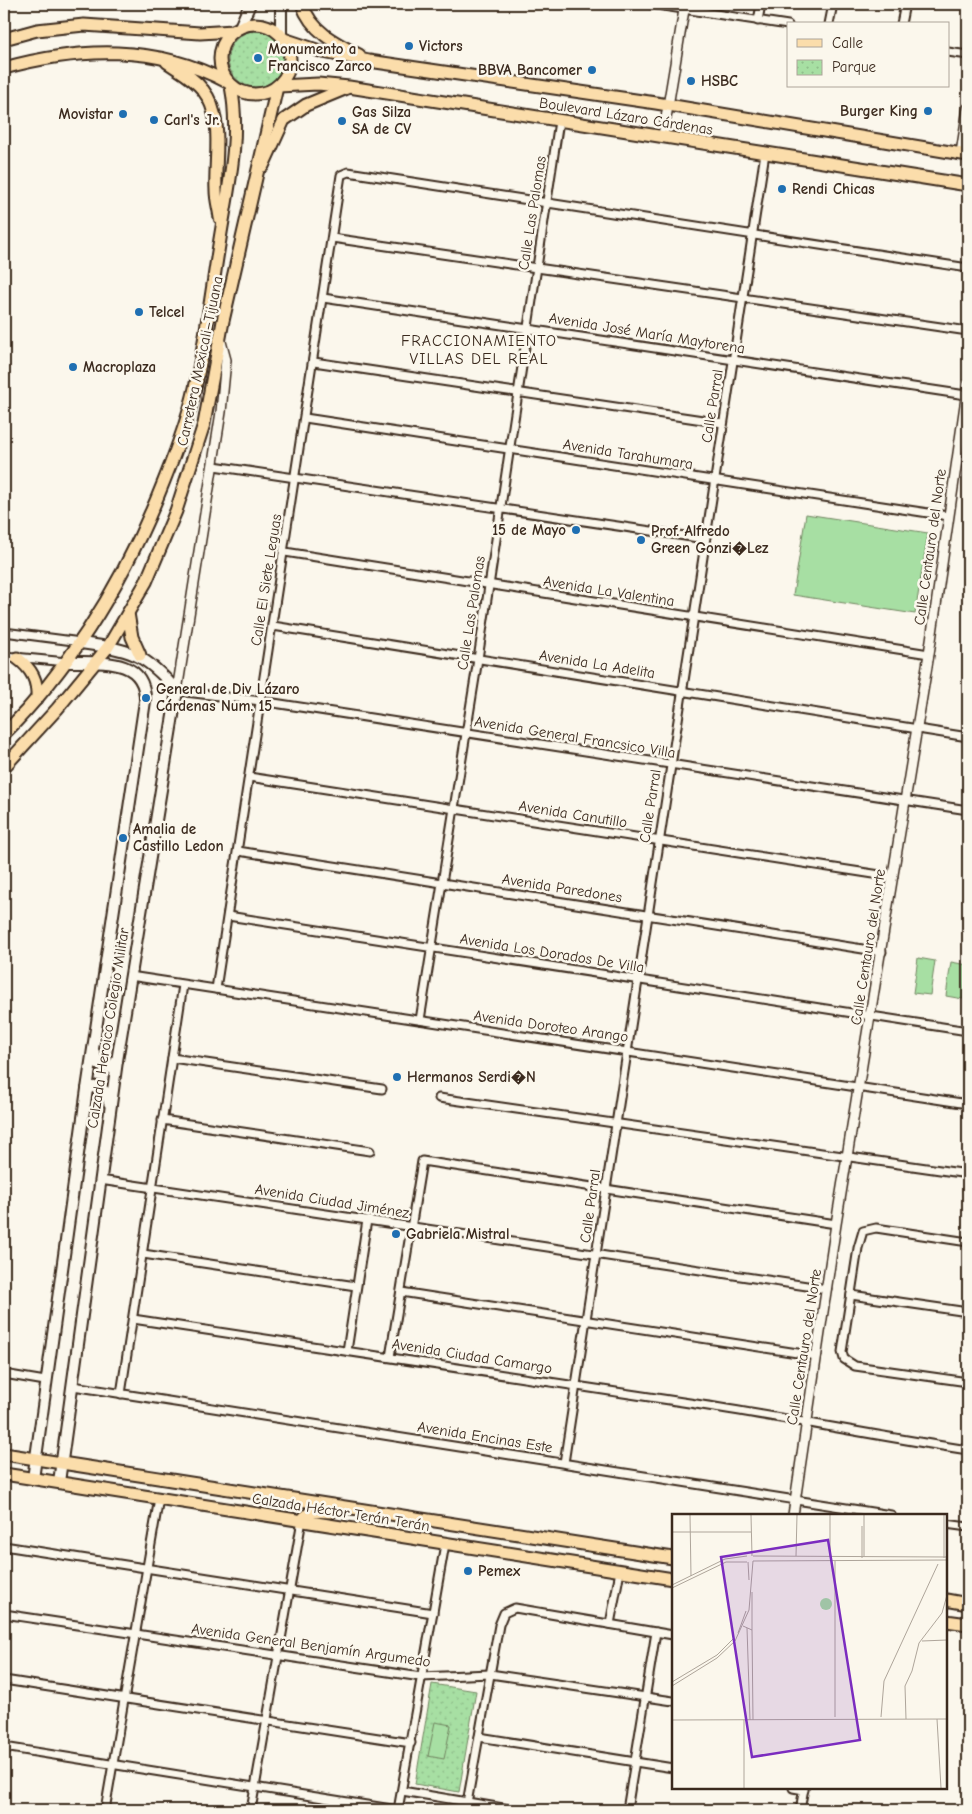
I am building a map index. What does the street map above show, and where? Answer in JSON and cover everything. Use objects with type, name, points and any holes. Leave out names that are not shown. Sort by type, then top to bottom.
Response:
[{"type":"main road","points":[[229,84],[221,68],[221,51],[224,43],[237,29],[250,4]]},
{"type":"main road","points":[[253,190],[278,86],[290,66],[291,57],[283,37],[281,4]]},
{"type":"main road","points":[[302,4],[312,24],[326,37],[369,61]]},
{"type":"main road","points":[[4,39],[37,30],[84,25],[200,33],[237,29],[257,24],[274,29],[283,37]]},
{"type":"main road","name":"Boulevard Lázaro Cárdenas","points":[[283,37],[323,52],[369,61],[668,105],[965,154]]},
{"type":"main road","points":[[4,68],[37,59],[79,53],[158,56],[204,70],[249,94],[268,92],[278,86]]},
{"type":"main road","points":[[158,56],[192,78],[204,92],[212,108],[216,128],[216,192],[222,227]]},
{"type":"main road","name":"Carretera Mexicali–Tijuana","points":[[4,734],[37,699],[67,662],[123,575],[179,443],[195,389],[235,138],[234,103],[229,84]]},
{"type":"main road","name":"Boulevard Lázaro Cárdenas","points":[[278,86],[318,84],[349,87],[968,185]]},
{"type":"main road","points":[[253,190],[284,120],[306,105],[349,87]]},
{"type":"main road","name":"Carretera Mexicali–Tijuana","points":[[4,767],[96,663],[146,582],[176,510],[204,424],[223,321],[253,190]]},
{"type":"main road","points":[[213,282],[222,287],[223,321]]},
{"type":"main road","points":[[128,613],[132,637],[140,656]]},
{"type":"main road","points":[[81,642],[108,646],[140,656],[151,663],[177,691]]},
{"type":"main road","points":[[17,658],[25,664],[36,679],[37,699]]},
{"type":"main road","name":"Calzada Heroico Colegio Militar","points":[[33,1479],[45,1381],[145,693],[139,676],[126,666],[67,662]]},
{"type":"main road","name":"Calzada Heroico Colegio Militar","points":[[59,1482],[117,1061],[177,691]]},
{"type":"main road","points":[[93,1048],[99,1065],[110,1068],[117,1061]]},
{"type":"main road","points":[[87,1089],[97,1086],[105,1090],[110,1109]]},
{"type":"main road","name":"Calzada Héctor Terán Terán","points":[[4,1454],[672,1558]]},
{"type":"main road","name":"Calzada Héctor Terán Terán","points":[[4,1474],[672,1578]]},
{"type":"main road","points":[[302,1520],[307,1513],[313,1511],[359,1514],[370,1512]]},
{"type":"main road","points":[[948,1602],[968,1604]]},
{"type":"main road","points":[[947,1621],[968,1624]]},
{"type":"street","points":[[650,4],[685,7],[787,26]]},
{"type":"street","points":[[758,21],[761,4]]},
{"type":"street","points":[[829,22],[833,4]]},
{"type":"street","points":[[901,22],[905,4]]},
{"type":"street","points":[[663,136],[685,7]]},
{"type":"street","points":[[950,52],[968,55]]},
{"type":"street","points":[[965,154],[968,108]]},
{"type":"street","name":"Calle Las Palomas","points":[[420,1020],[478,659],[559,121]]},
{"type":"street","name":"Calle Parral","points":[[564,1463],[765,153]]},
{"type":"street","name":"Calle El Siete Leguas","points":[[216,989],[342,175],[348,172],[548,204]]},
{"type":"street","points":[[548,204],[968,268]]},
{"type":"street","points":[[332,238],[968,331]]},
{"type":"street","name":"Avenida José María Maytorena","points":[[324,298],[966,395]]},
{"type":"street","points":[[177,691],[214,466],[226,360],[220,336]]},
{"type":"street","points":[[314,362],[723,423]]},
{"type":"street","name":"Calle Centauro del Norte","points":[[793,1514],[836,1224],[882,952],[904,801],[929,654],[968,384]]},
{"type":"street","name":"Avenida Tarahumara","points":[[305,418],[948,516]]},
{"type":"street","points":[[214,466],[705,539]]},
{"type":"street","name":"Avenida La Valentina","points":[[285,552],[489,586],[929,654]]},
{"type":"street","name":"Avenida La Adelita","points":[[273,626],[968,737]]},
{"type":"street","points":[[4,632],[81,642]]},
{"type":"street","points":[[4,656],[67,662]]},
{"type":"street","name":"Avenida General Francsico Villa","points":[[177,691],[261,702],[670,766],[968,810]]},
{"type":"street","name":"Avenida Canutillo","points":[[249,777],[658,842],[893,876]]},
{"type":"street","name":"Avenida Paredones","points":[[238,851],[882,952]]},
{"type":"street","name":"Avenida Los Dorados De Villa","points":[[228,916],[968,1031]]},
{"type":"street","name":"Avenida Doroteo Arango","points":[[130,976],[968,1104]]},
{"type":"street","points":[[121,1394],[183,985]]},
{"type":"street","points":[[172,1058],[382,1089]]},
{"type":"street","points":[[439,1098],[615,1125],[968,1174]]},
{"type":"street","points":[[162,1120],[370,1151]]},
{"type":"street","points":[[390,1357],[422,1161],[836,1224]]},
{"type":"street","name":"Avenida Ciudad Jiménez","points":[[100,1180],[827,1289]]},
{"type":"street","points":[[347,1351],[367,1220]]},
{"type":"street","points":[[968,1242],[868,1228],[860,1237],[852,1295],[842,1343],[844,1359],[849,1363],[863,1367],[968,1382]]},
{"type":"street","points":[[143,1254],[356,1286]]},
{"type":"street","points":[[401,1292],[817,1356]]},
{"type":"street","points":[[852,1295],[968,1312]]},
{"type":"street","name":"Avenida Ciudad Camargo","points":[[132,1319],[807,1422],[858,1433],[968,1450]]},
{"type":"street","points":[[4,1374],[45,1381]]},
{"type":"street","name":"Avenida Encinas Este","points":[[73,1386],[885,1514]]},
{"type":"street","points":[[105,1810],[126,1699],[159,1498]]},
{"type":"street","points":[[251,1810],[302,1520]]},
{"type":"street","points":[[947,1524],[968,1527]]},
{"type":"street","points":[[4,1747],[398,1810],[445,1544]]},
{"type":"street","points":[[4,1546],[433,1613]]},
{"type":"street","points":[[610,1624],[620,1571]]},
{"type":"street","points":[[467,1803],[501,1618],[508,1610],[515,1608],[672,1634]]},
{"type":"street","name":"Avenida General Benjamín Argumedo","points":[[4,1614],[137,1632],[278,1656],[421,1677],[490,1674],[672,1701]]},
{"type":"street","points":[[627,1810],[656,1632]]},
{"type":"street","points":[[4,1680],[411,1743]]},
{"type":"street","points":[[479,1737],[672,1768]]},
{"type":"street","points":[[800,1810],[804,1789]]},
{"type":"street","points":[[402,1791],[515,1810]]},
{"type":"green space","points":[[256,31],[267,33],[276,39],[282,48],[284,59],[282,70],[276,79],[267,85],[256,87],[245,85],[236,79],[230,70],[228,59],[230,48],[236,39],[245,33]]},
{"type":"green space","points":[[806,514],[928,533],[915,614],[793,595]]},
{"type":"green space","points":[[918,958],[935,961],[930,995],[913,993]]},
{"type":"green space","points":[[951,962],[968,965],[963,999],[946,996]]},
{"type":"green space","points":[[432,1684],[476,1691],[459,1792],[415,1784]]},
{"type":"green space","points":[[435,1722],[451,1725],[444,1759],[428,1756]]},
{"type":"place","name":"Victors","points":[[409,46]]},
{"type":"place","name":"Monumento a Francisco Zarco","points":[[258,58]]},
{"type":"place","name":"BBVA Bancomer","points":[[592,70]]},
{"type":"place","name":"HSBC","points":[[691,81]]},
{"type":"place","name":"Burger King","points":[[928,111]]},
{"type":"place","name":"Movistar","points":[[123,114]]},
{"type":"place","name":"Carl's Jr.","points":[[154,120]]},
{"type":"place","name":"Gas Silza SA de CV","points":[[342,121]]},
{"type":"place","name":"Rendi Chicas","points":[[782,189]]},
{"type":"place","name":"Telcel","points":[[139,312]]},
{"type":"place","name":"Macroplaza","points":[[73,367]]},
{"type":"place","name":"15 de Mayo","points":[[576,530]]},
{"type":"place","name":"Prof. Alfredo Green Gonzi�Lez","points":[[641,540]]},
{"type":"place","name":"General de Div Lázaro Cárdenas Num. 15","points":[[146,698]]},
{"type":"place","name":"Amalia de Castillo Ledon","points":[[123,838]]},
{"type":"place","name":"Hermanos Serdi�N","points":[[397,1077]]},
{"type":"place","name":"Gabriela Mistral","points":[[396,1234]]},
{"type":"place","name":"Pemex","points":[[468,1571]]},
{"type":"district","name":"FRACCIONAMIENTO VILLAS DEL REAL","points":[[479,349]]}]
